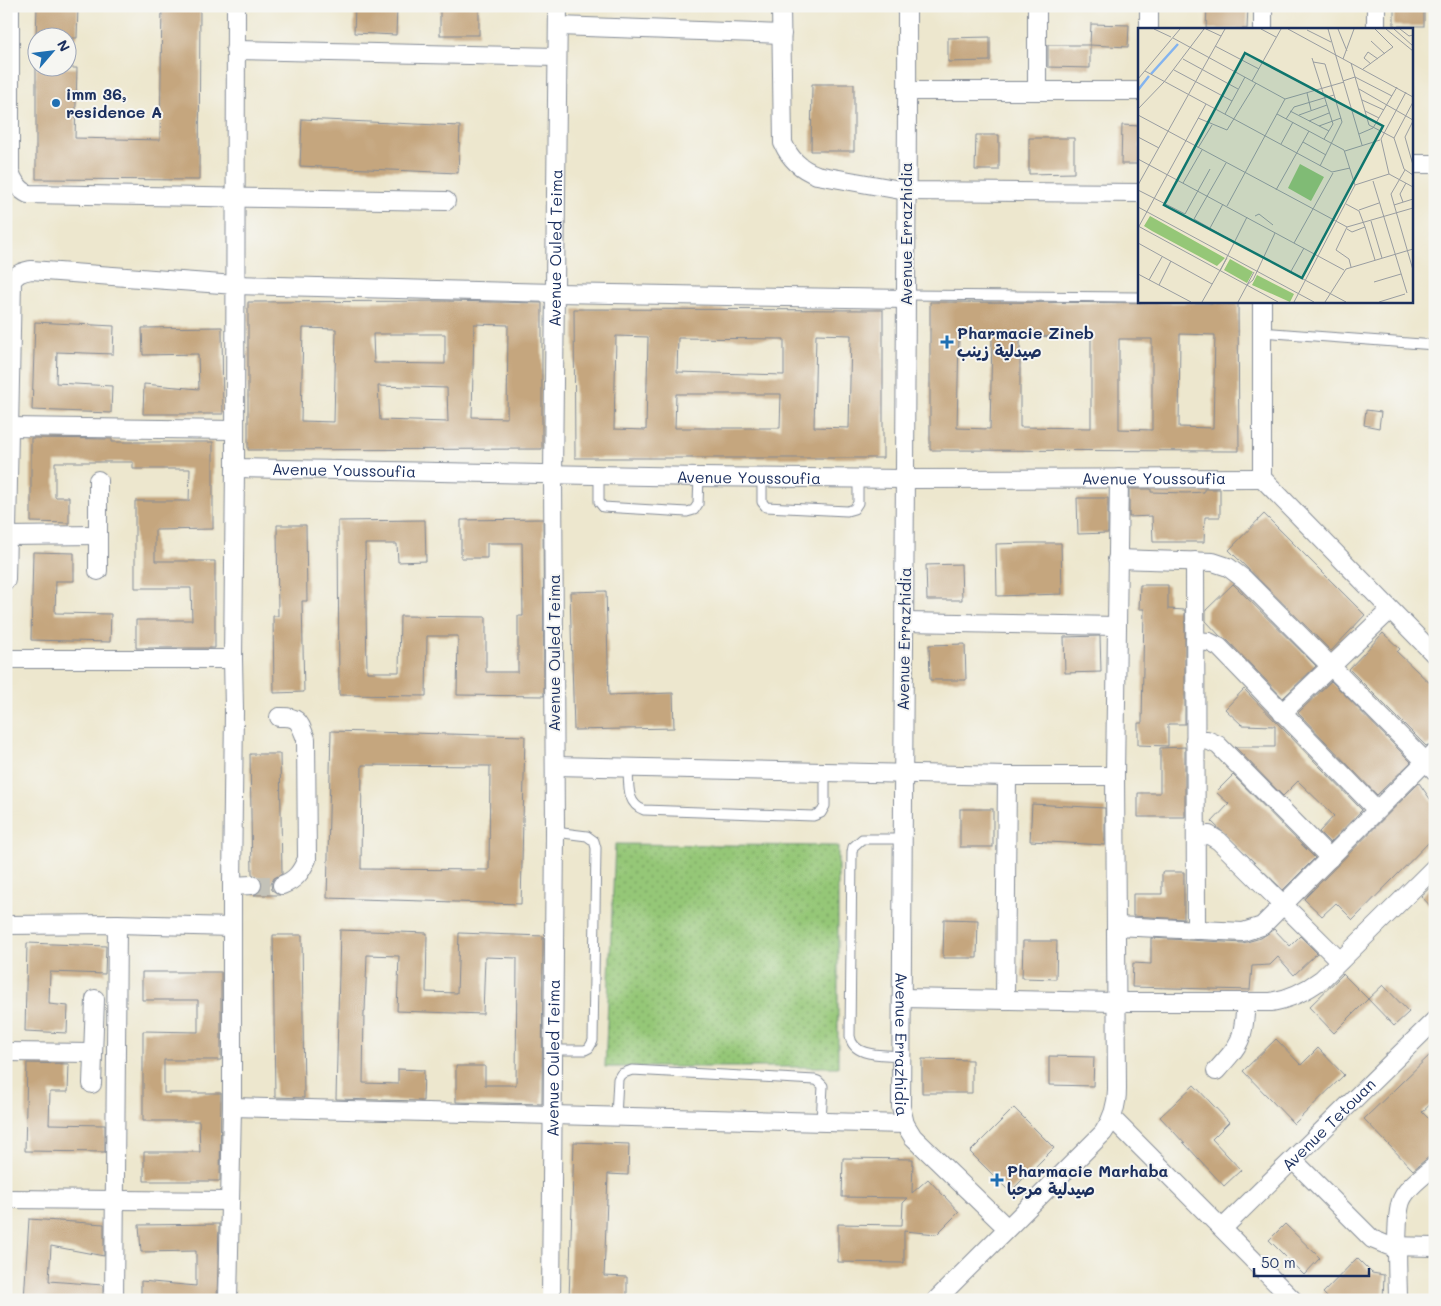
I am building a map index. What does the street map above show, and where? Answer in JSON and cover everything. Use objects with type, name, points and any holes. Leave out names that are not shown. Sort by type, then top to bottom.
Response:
[{"type":"street","points":[[10,6],[11,185],[28,194],[446,201]]},
{"type":"street","points":[[228,1300],[232,1107],[236,6]]},
{"type":"street","name":"Avenue Ouled Teima","points":[[551,1300],[555,832],[552,476],[556,293],[558,6]]},
{"type":"street","points":[[781,6],[783,143],[789,156],[801,168],[817,175],[906,190],[1138,193]]},
{"type":"street","name":"Avenue Errazhidia","points":[[907,6],[906,479],[902,774],[901,1107],[905,1124],[913,1137],[1007,1228]]},
{"type":"street","points":[[1037,6],[1037,91]]},
{"type":"street","points":[[1149,6],[1149,28]]},
{"type":"street","points":[[1263,6],[1263,28]]},
{"type":"street","points":[[1376,6],[1376,28]]},
{"type":"street","points":[[558,26],[782,34]]},
{"type":"street","points":[[235,50],[557,57]]},
{"type":"street","points":[[907,91],[1138,91]]},
{"type":"street","points":[[1414,164],[1435,164]]},
{"type":"street","points":[[6,580],[12,281],[16,275],[30,270],[235,285],[556,293],[906,297]]},
{"type":"street","points":[[1262,302],[1262,478],[1435,655]]},
{"type":"street","points":[[10,428],[235,430]]},
{"type":"street","name":"Avenue Youssoufia","points":[[235,468],[552,476],[858,479],[1262,478]]},
{"type":"street","points":[[936,1300],[1103,1133],[1112,1118],[1117,1099],[1115,776],[1119,478]]},
{"type":"street","points":[[98,480],[98,571]]},
{"type":"street","points":[[7,536],[98,536]]},
{"type":"street","points":[[1116,926],[1250,931],[1262,926],[1377,810],[1432,762],[1330,667],[1236,572],[1221,564],[1195,561],[1117,559]]},
{"type":"street","points":[[1195,561],[1196,930]]},
{"type":"street","points":[[1282,712],[1390,610]]},
{"type":"street","points":[[905,622],[1117,626]]},
{"type":"street","points":[[1195,641],[1209,642],[1218,647],[1377,810]]},
{"type":"street","points":[[6,659],[233,659]]},
{"type":"street","points":[[279,717],[291,716],[299,722],[306,739],[307,859],[300,873],[291,882],[282,884]]},
{"type":"street","points":[[1196,741],[1208,740],[1218,745],[1330,858]]},
{"type":"street","points":[[554,766],[1006,776],[1115,776]]},
{"type":"street","points":[[1005,1000],[1006,776]]},
{"type":"street","points":[[1196,836],[1209,835],[1219,841],[1340,961]]},
{"type":"street","points":[[902,998],[1116,1002],[1271,1002],[1302,993],[1322,979],[1435,867]]},
{"type":"street","points":[[232,886],[252,885]]},
{"type":"street","points":[[6,925],[117,924],[232,927]]},
{"type":"street","points":[[114,1300],[117,924]]},
{"type":"street","points":[[92,1084],[95,999]]},
{"type":"street","points":[[1216,1071],[1233,1052],[1242,1038],[1246,1002]]},
{"type":"street","name":"Avenue Tetouan","points":[[1223,1228],[1435,1020]]},
{"type":"street","points":[[6,1052],[93,1053]]},
{"type":"street","points":[[232,1107],[905,1124]]},
{"type":"street","points":[[1112,1118],[1293,1300]]},
{"type":"street","points":[[1292,1160],[1372,1239],[1380,1243],[1398,1246],[1435,1247]]},
{"type":"street","points":[[1398,1300],[1399,1209],[1402,1200],[1412,1187],[1435,1166]]},
{"type":"street","points":[[6,1199],[230,1201]]},
{"type":"lane","points":[[906,297],[1138,297]]},
{"type":"lane","points":[[1262,332],[1435,346]]},
{"type":"lane","points":[[599,476],[599,502],[603,507],[687,512],[694,510],[698,504],[699,477]]},
{"type":"lane","points":[[762,478],[762,502],[766,507],[848,511],[854,509],[858,503],[858,479]]},
{"type":"lane","points":[[628,768],[630,796],[633,804],[644,810],[813,816],[821,813],[825,806],[824,772]]},
{"type":"lane","points":[[553,1050],[586,1050],[593,1041],[596,848],[594,841],[587,836],[555,832]]},
{"type":"lane","points":[[901,1056],[862,1052],[855,1048],[850,1036],[853,847],[862,839],[902,839]]},
{"type":"lane","points":[[616,1117],[618,1079],[622,1074],[632,1070],[815,1080],[821,1083],[822,1086],[821,1122]]},
{"type":"green space","points":[[615,844],[838,846],[838,1067],[605,1067]]},
{"type":"building","points":[[37,6],[78,6],[77,28],[36,28]]},
{"type":"building","name":"imm 36, residence A","points":[[162,6],[200,6],[199,180],[36,179],[36,78],[77,78],[75,138],[160,140]]},
{"type":"building","points":[[355,6],[397,6],[396,35],[354,33]]},
{"type":"building","points":[[440,6],[479,6],[479,35],[440,35]]},
{"type":"building","points":[[1207,6],[1248,6],[1247,28],[1206,28]]},
{"type":"building","points":[[1394,6],[1424,6],[1424,26],[1394,26]]},
{"type":"building","points":[[1091,24],[1129,25],[1128,47],[1090,45]]},
{"type":"building","points":[[990,37],[990,61],[948,62],[948,38]]},
{"type":"building","points":[[1048,45],[1090,45],[1090,68],[1048,67]]},
{"type":"building","points":[[812,84],[854,84],[854,151],[811,151]]},
{"type":"building","points":[[302,119],[460,126],[458,173],[300,166]]},
{"type":"building","points":[[1122,125],[1138,126],[1138,164],[1121,164]]},
{"type":"building","points":[[976,135],[999,135],[999,170],[975,170]]},
{"type":"building","points":[[1029,138],[1074,138],[1074,173],[1029,174]]},
{"type":"building","points":[[447,301],[542,303],[542,449],[248,450],[248,302]],"holes":[[[474,324],[508,325],[507,418],[472,417]],[[303,328],[336,329],[334,422],[301,421]],[[373,334],[445,334],[445,364],[374,363]],[[378,386],[447,388],[448,422],[380,420]]]},
{"type":"building","points":[[930,302],[1238,303],[1239,451],[930,450]],"holes":[[[1180,334],[1215,335],[1213,428],[1179,427]],[[959,335],[992,336],[990,429],[957,428]],[[1020,336],[1091,337],[1091,428],[1020,427]],[[1119,339],[1152,339],[1152,430],[1119,429]]]},
{"type":"building","points":[[574,309],[883,310],[883,458],[575,458]],"holes":[[[816,334],[851,335],[849,428],[814,427]],[[616,336],[648,337],[646,430],[614,429]],[[678,338],[784,339],[784,375],[677,372]],[[676,394],[781,394],[780,428],[675,428]]]},
{"type":"building","points":[[35,322],[114,326],[113,354],[57,352],[56,383],[112,386],[111,413],[32,410]]},
{"type":"building","points":[[222,327],[223,414],[143,414],[144,384],[199,389],[198,354],[143,355],[142,328]]},
{"type":"building","points":[[1366,410],[1381,412],[1379,428],[1364,425]]},
{"type":"building","points":[[31,438],[112,439],[112,442],[213,442],[213,529],[155,530],[155,561],[215,561],[215,648],[136,648],[136,620],[192,620],[191,588],[135,588],[135,501],[189,501],[190,469],[133,469],[133,462],[55,462],[55,497],[69,497],[69,523],[31,522]]},
{"type":"building","points":[[1129,489],[1151,489],[1151,492],[1186,493],[1204,492],[1204,489],[1220,489],[1220,517],[1205,517],[1204,542],[1153,542],[1152,516],[1129,517]]},
{"type":"building","points":[[1077,498],[1108,498],[1108,533],[1078,534]]},
{"type":"building","points":[[1264,514],[1365,615],[1331,651],[1229,550]]},
{"type":"building","points":[[543,519],[544,696],[457,695],[458,636],[427,636],[426,696],[339,695],[338,521],[425,520],[426,561],[398,562],[397,544],[365,544],[367,672],[399,672],[400,616],[486,617],[486,672],[518,672],[518,616],[523,616],[522,543],[487,543],[487,558],[461,558],[461,520]]},
{"type":"building","points":[[277,525],[306,525],[307,601],[302,601],[304,692],[274,693],[273,616],[278,616]]},
{"type":"building","points":[[1061,543],[1062,594],[997,596],[996,544]]},
{"type":"building","points":[[33,552],[74,553],[74,581],[56,581],[55,613],[111,614],[110,642],[31,640]]},
{"type":"building","points":[[961,564],[962,600],[927,600],[926,565]]},
{"type":"building","points":[[1233,584],[1316,666],[1283,698],[1206,621],[1206,610]]},
{"type":"building","points":[[1140,585],[1168,585],[1168,609],[1185,610],[1185,724],[1168,724],[1168,746],[1138,745],[1138,723],[1142,723],[1144,609],[1139,609]]},
{"type":"building","points":[[606,591],[609,695],[673,693],[674,728],[574,730],[570,592]]},
{"type":"building","points":[[1383,633],[1400,649],[1397,652],[1435,688],[1435,742],[1426,746],[1349,669]]},
{"type":"building","points":[[1100,636],[1101,672],[1065,673],[1064,637]]},
{"type":"building","points":[[965,644],[966,680],[930,680],[929,645]]},
{"type":"building","points":[[1331,681],[1411,762],[1377,795],[1298,713]]},
{"type":"building","points":[[1244,689],[1362,810],[1330,843],[1319,832],[1334,816],[1298,781],[1283,796],[1235,747],[1275,747],[1275,726],[1242,725],[1225,709]]},
{"type":"building","points":[[331,731],[525,736],[521,904],[327,898]],"holes":[[[362,765],[490,766],[489,870],[361,869]]]},
{"type":"building","points":[[1185,747],[1185,817],[1138,817],[1138,793],[1160,793],[1160,748]]},
{"type":"building","points":[[250,754],[280,754],[282,874],[274,878],[271,884],[272,890],[280,895],[254,895],[261,890],[263,885],[261,879],[252,874]]},
{"type":"building","points":[[1233,775],[1315,858],[1283,890],[1212,822],[1229,804],[1216,792]]},
{"type":"building","points":[[1419,783],[1435,806],[1435,836],[1353,920],[1336,903],[1322,916],[1304,899]]},
{"type":"building","points":[[1032,804],[1105,808],[1105,845],[1030,841]]},
{"type":"building","points":[[960,809],[993,809],[993,847],[960,847]]},
{"type":"building","points":[[1162,872],[1184,872],[1184,919],[1133,916],[1133,894],[1162,894]]},
{"type":"building","points":[[1435,883],[1435,911],[1421,896]]},
{"type":"building","points":[[944,919],[978,920],[977,958],[943,958]]},
{"type":"building","points":[[1274,929],[1290,946],[1300,936],[1317,953],[1294,975],[1278,957],[1270,965],[1252,966],[1250,990],[1132,987],[1133,963],[1151,964],[1151,938],[1243,943],[1261,938]]},
{"type":"building","points":[[340,930],[427,933],[426,992],[457,993],[459,933],[543,936],[542,1104],[456,1102],[456,1066],[485,1066],[485,1085],[516,1085],[517,958],[485,957],[483,1014],[397,1011],[399,956],[367,955],[363,1083],[398,1084],[398,1069],[424,1070],[423,1101],[336,1099]]},
{"type":"building","points":[[273,935],[302,935],[304,1098],[275,1097]]},
{"type":"building","points":[[1023,941],[1057,941],[1056,979],[1022,978]]},
{"type":"building","points":[[27,943],[106,946],[105,974],[50,972],[49,1004],[68,1006],[67,1033],[25,1031]]},
{"type":"building","points":[[142,972],[221,972],[221,1060],[164,1060],[164,1093],[221,1093],[220,1181],[144,1181],[144,1152],[200,1152],[199,1121],[143,1121],[143,1031],[198,1032],[198,1000],[142,1000]]},
{"type":"building","points":[[1343,974],[1368,999],[1334,1033],[1309,1007]]},
{"type":"building","points":[[1383,985],[1409,1012],[1394,1026],[1368,999]]},
{"type":"building","points":[[1276,1039],[1301,1065],[1318,1048],[1344,1075],[1294,1124],[1243,1071]]},
{"type":"building","points":[[1435,1050],[1435,1100],[1422,1112],[1435,1125],[1435,1152],[1413,1170],[1364,1119]]},
{"type":"building","points":[[1049,1056],[1094,1057],[1093,1086],[1049,1085]]},
{"type":"building","points":[[922,1059],[972,1060],[972,1093],[922,1093]]},
{"type":"building","points":[[27,1063],[69,1064],[68,1092],[50,1092],[49,1124],[105,1125],[105,1152],[25,1151]]},
{"type":"building","points":[[1194,1085],[1229,1122],[1212,1139],[1241,1170],[1224,1186],[1160,1117]]},
{"type":"building","points":[[1014,1108],[1054,1148],[1010,1192],[970,1152]]},
{"type":"building","points":[[574,1142],[629,1144],[628,1175],[608,1174],[604,1276],[627,1277],[627,1300],[569,1300]]},
{"type":"building","points":[[843,1158],[913,1159],[912,1193],[928,1179],[959,1212],[937,1234],[904,1231],[904,1263],[838,1262],[838,1224],[902,1225],[903,1203],[908,1198],[842,1197]]},
{"type":"building","points":[[29,1219],[104,1224],[104,1256],[51,1246],[49,1281],[103,1285],[103,1300],[24,1300]]},
{"type":"building","points":[[219,1224],[217,1300],[141,1300],[141,1281],[196,1286],[196,1251],[141,1252],[139,1225]]},
{"type":"building","points":[[1285,1224],[1320,1258],[1304,1275],[1269,1240]]},
{"type":"building","points":[[1357,1258],[1372,1273],[1384,1275],[1383,1300],[1330,1300],[1323,1293]]},
{"type":"tunnel","points":[[252,885],[282,885]]},
{"type":"place","name":"imm 36, residence A","points":[[56,103]]},
{"type":"place","name":"Pharmacie Zineb صيدلية زينب","points":[[947,342]]},
{"type":"place","name":"Pharmacie Marhaba صيدلية مرحبا","points":[[997,1180]]}]
